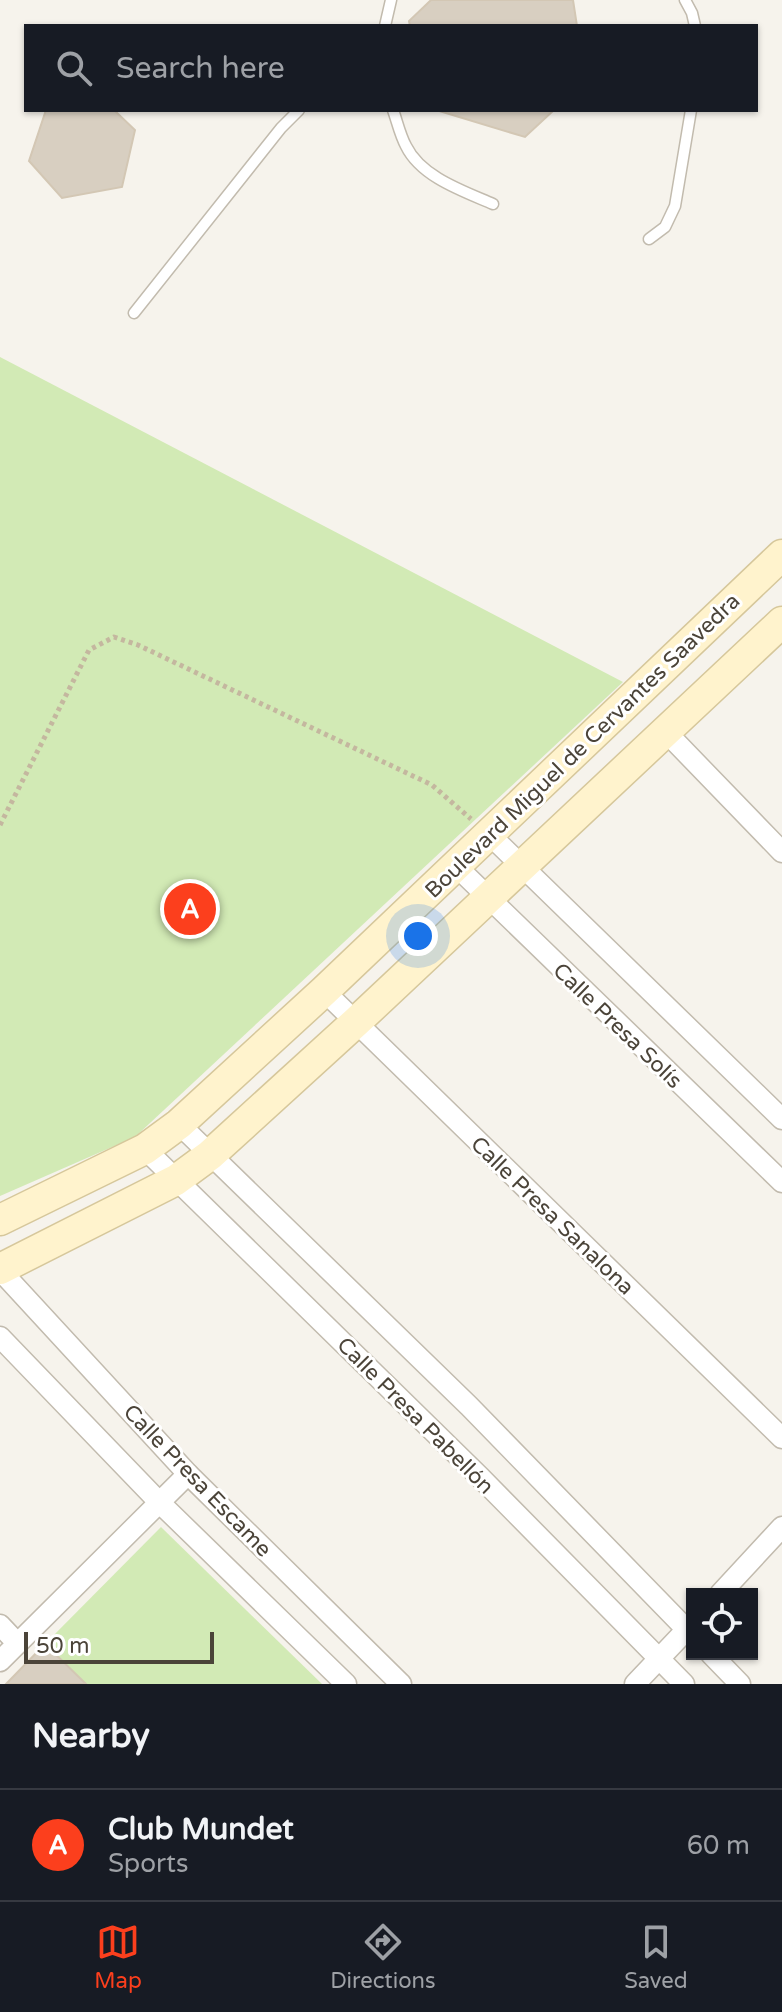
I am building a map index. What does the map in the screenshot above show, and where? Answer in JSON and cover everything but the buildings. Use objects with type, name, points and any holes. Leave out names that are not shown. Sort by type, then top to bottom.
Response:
[{"type":"main road","name":"Boulevard Miguel de Cervantes Saavedra","points":[[0,1220],[145,1149],[179,1124],[324,991],[782,555]]},
{"type":"main road","name":"Boulevard Miguel de Cervantes Saavedra","points":[[0,1270],[176,1180],[210,1155],[782,622]]},
{"type":"street","points":[[665,731],[782,852]]},
{"type":"street","points":[[489,834],[782,1119]]},
{"type":"street","name":"Calle Presa Solís","points":[[456,866],[782,1182]]},
{"type":"street","name":"Calle Presa Sanalona","points":[[324,991],[782,1438]]},
{"type":"street","name":"Calle Presa Pabellón","points":[[179,1124],[469,1406],[686,1626]]},
{"type":"street","name":"Calle Presa Pabellón","points":[[145,1149],[480,1477],[684,1684]]},
{"type":"street","name":"Calle Presa Escame","points":[[0,1270],[188,1474],[401,1684]]},
{"type":"street","name":"Calle Presa Escame","points":[[0,1337],[160,1503],[346,1684]]},
{"type":"street","points":[[0,1661],[188,1474]]},
{"type":"street","points":[[726,1588],[782,1527]]},
{"type":"street","points":[[0,1625],[17,1643]]},
{"type":"street","points":[[635,1684],[686,1634]]},
{"type":"street","points":[[717,1660],[740,1684]]},
{"type":"lane","points":[[385,24],[391,0]]},
{"type":"lane","points":[[685,0],[695,24]]},
{"type":"lane","points":[[134,313],[297,112]]},
{"type":"lane","points":[[394,112],[406,147],[418,162],[447,183],[493,204]]},
{"type":"lane","points":[[649,239],[665,227],[675,206],[691,112]]},
{"type":"path","points":[[0,825],[89,650],[114,637],[138,645],[432,785],[489,834]]},
{"type":"green space","points":[[0,357],[623,682],[135,1137],[0,1196]]},
{"type":"green space","points":[[161,1527],[322,1684],[86,1684],[45,1644]]},
{"type":"place","name":"Club Mundet","points":[[190,909]]}]
